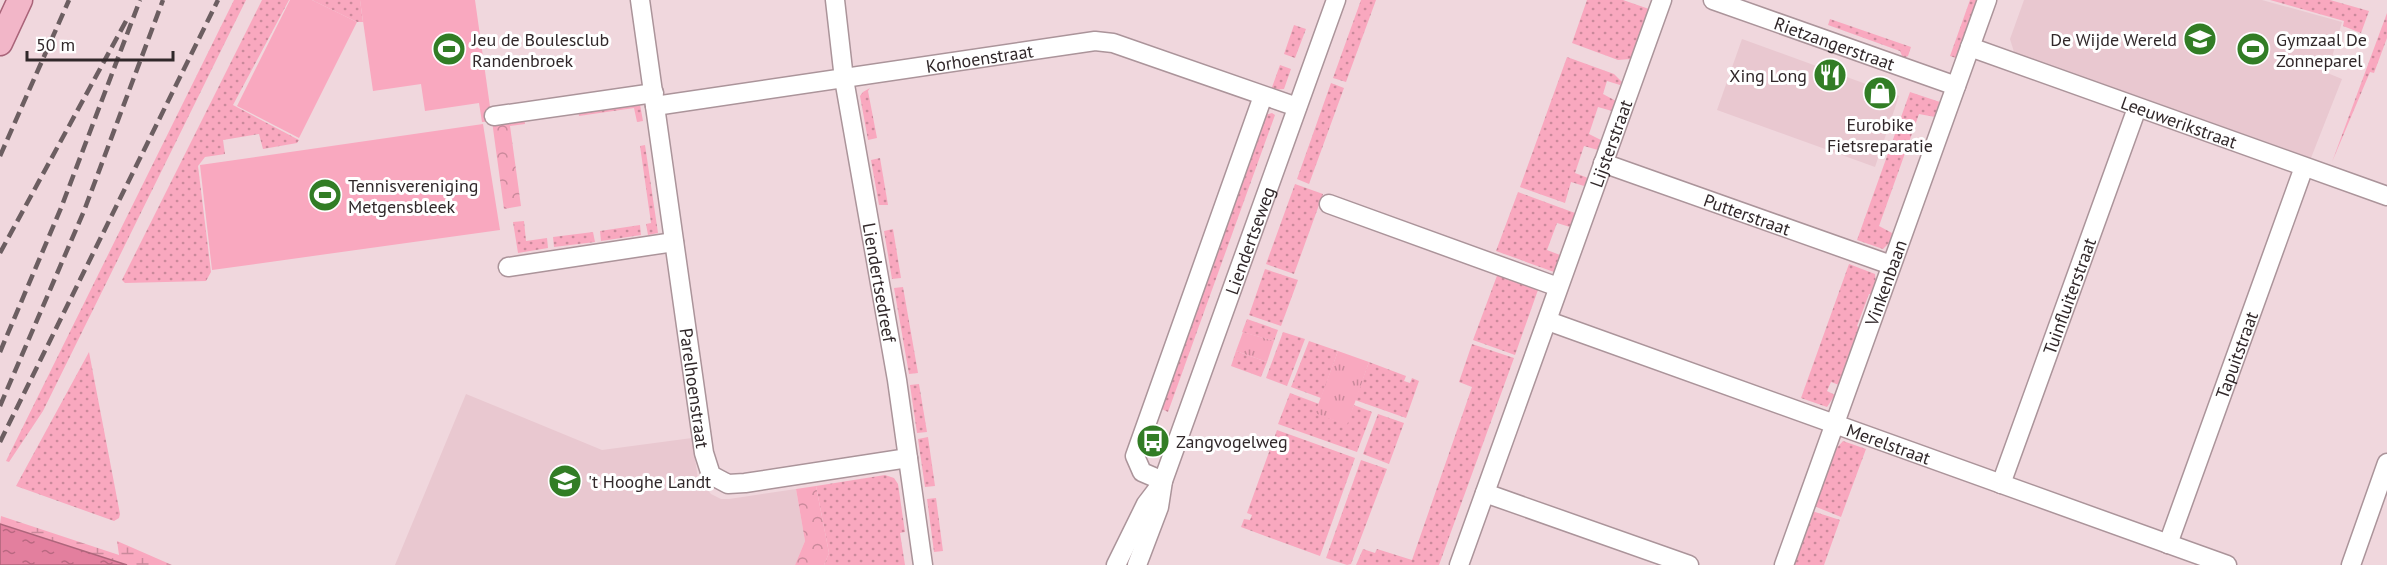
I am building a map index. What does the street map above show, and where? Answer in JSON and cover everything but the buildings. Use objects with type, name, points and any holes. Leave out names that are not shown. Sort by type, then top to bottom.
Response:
[{"type":"main road","points":[[0,43],[20,0]]},
{"type":"street","name":"Parelhoenstraat","points":[[640,0],[704,453],[711,475],[728,484],[745,483],[909,458]]},
{"type":"street","name":"Liendertsedreef","points":[[835,0],[844,79],[909,458],[923,565]]},
{"type":"street","name":"Liendertseweg","points":[[1130,563],[1159,507],[1163,481],[1336,0]]},
{"type":"street","name":"Lijsterstraat","points":[[1459,565],[1662,0]]},
{"type":"street","name":"Rietzangerstraat","points":[[1713,0],[1956,86]]},
{"type":"street","name":"Vinkenbaan","points":[[1784,565],[1987,0]]},
{"type":"street","name":"Korhoenstraat","points":[[655,99],[844,79],[1105,42],[1297,107]]},
{"type":"street","name":"Leeuwerikstraat","points":[[1970,48],[2387,196]]},
{"type":"street","name":"Liendertseweg","points":[[1163,481],[1142,472],[1135,456],[1263,96]]},
{"type":"street","points":[[494,116],[655,99]]},
{"type":"street","name":"Tuinfluiterstraat","points":[[2001,484],[2137,108]]},
{"type":"street","name":"Putterstraat","points":[[1603,163],[1891,265]]},
{"type":"street","name":"Tapuitstraat","points":[[2168,544],[2304,167]]},
{"type":"street","points":[[1329,204],[1558,286]]},
{"type":"street","points":[[508,267],[674,242]]},
{"type":"street","name":"Merelstraat","points":[[1548,321],[2227,565]]},
{"type":"street","points":[[2350,565],[2387,463]]},
{"type":"street","points":[[1485,493],[1689,565]]},
{"type":"shaded area","points":[[2024,0],[2262,0],[2342,22],[2329,68],[2325,72],[2342,79],[2311,158],[2014,52],[2010,39]]},
{"type":"shaded area","points":[[1742,39],[1899,96],[1875,167],[1717,110]]},
{"type":"shaded area","name":"'t Hooghe Landt","points":[[466,394],[602,450],[692,438],[698,479],[711,494],[721,499],[796,489],[805,541],[795,565],[395,565]]},
{"type":"green space","points":[[234,0],[246,0],[43,411],[9,462],[6,461]]},
{"type":"green space","points":[[262,0],[289,0],[233,105],[299,140],[297,143],[263,149],[259,134],[223,140],[225,154],[205,157],[198,166],[211,272],[206,281],[125,283],[122,280]]},
{"type":"green space","points":[[290,0],[312,0],[357,22],[299,138],[237,106]]},
{"type":"green space","points":[[312,0],[360,0],[363,22],[357,22]]},
{"type":"green space","name":"Jeu de Boulesclub Randenbroek","points":[[360,0],[475,0],[492,121],[482,122],[479,103],[425,111],[421,84],[373,91]]},
{"type":"green space","points":[[1361,0],[1376,0],[1346,82],[1333,78]]},
{"type":"green space","points":[[1587,0],[1623,0],[1649,9],[1631,59],[1618,60],[1572,43]]},
{"type":"green space","points":[[1970,0],[1977,0],[1956,58],[1950,56]]},
{"type":"green space","points":[[2270,0],[2330,0],[2369,11],[2361,33],[2343,26],[2344,21]]},
{"type":"green space","points":[[2387,13],[2387,38],[2374,73],[2370,72],[2332,162]]},
{"type":"green space","points":[[1830,19],[1911,47],[1908,56],[1903,58],[1900,51],[1828,25]]},
{"type":"green space","points":[[1294,25],[1306,29],[1295,58],[1284,54]]},
{"type":"green space","points":[[1567,57],[1614,74],[1622,82],[1620,85],[1607,81],[1603,94],[1616,101],[1612,111],[1598,107],[1589,134],[1601,140],[1598,150],[1584,146],[1575,173],[1588,178],[1584,186],[1571,182],[1565,203],[1520,187]]},
{"type":"green space","points":[[1280,65],[1291,69],[1284,89],[1271,90]]},
{"type":"green space","points":[[1331,83],[1344,88],[1309,184],[1297,179]]},
{"type":"green space","points":[[870,88],[868,91],[877,138],[868,140],[860,96]]},
{"type":"green space","points":[[1910,92],[1940,102],[1935,117],[1919,114],[1879,226],[1892,233],[1891,241],[1883,249],[1857,240]]},
{"type":"green space","points":[[639,99],[643,121],[637,122],[634,108],[579,116],[578,108]]},
{"type":"green space","points":[[1272,113],[1275,115],[1168,412],[1160,408],[1265,115]]},
{"type":"green space","points":[[524,116],[525,124],[510,126],[521,206],[504,209],[492,121]]},
{"type":"green space","name":"Tennisvereniging Metgensbleek","points":[[483,124],[500,230],[212,270],[200,165]]},
{"type":"green space","points":[[645,145],[658,233],[648,235],[646,224],[651,223],[640,146]]},
{"type":"green space","points":[[880,158],[888,205],[879,205],[871,160]]},
{"type":"green space","points":[[1295,184],[1323,194],[1294,274],[1266,264]]},
{"type":"green space","points":[[1518,192],[1575,213],[1570,227],[1557,223],[1547,250],[1560,255],[1554,272],[1496,251]]},
{"type":"green space","points":[[524,221],[526,241],[547,238],[548,248],[518,253],[513,222]]},
{"type":"green space","points":[[640,225],[641,235],[601,241],[600,231]]},
{"type":"green space","points":[[893,229],[901,278],[892,279],[884,231]]},
{"type":"green space","points":[[593,232],[595,242],[554,247],[553,237]]},
{"type":"green space","points":[[1849,264],[1875,274],[1876,283],[1872,294],[1869,294],[1857,326],[1860,328],[1839,385],[1831,382],[1827,391],[1835,395],[1827,407],[1801,398]]},
{"type":"green space","points":[[1265,269],[1298,280],[1281,326],[1249,315]]},
{"type":"green space","points":[[1498,273],[1539,287],[1515,355],[1473,340]]},
{"type":"green space","points":[[903,287],[918,373],[909,374],[894,288]]},
{"type":"green space","points":[[1247,319],[1278,330],[1274,341],[1242,332]]},
{"type":"green space","points":[[1243,332],[1274,341],[1267,362],[1236,351]]},
{"type":"green space","points":[[1283,332],[1305,339],[1287,386],[1266,378]]},
{"type":"green space","points":[[1309,341],[1338,351],[1321,398],[1291,387]]},
{"type":"green space","points":[[1472,344],[1514,358],[1439,565],[1356,565],[1363,549],[1375,553],[1377,549],[1412,560],[1472,387],[1459,382]]},
{"type":"green space","points":[[1236,351],[1267,362],[1261,377],[1231,366]]},
{"type":"green space","points":[[1338,351],[1369,362],[1347,425],[1315,413]]},
{"type":"green space","points":[[89,352],[120,514],[119,518],[114,521],[16,486]]},
{"type":"green space","points":[[1369,362],[1406,376],[1404,381],[1410,383],[1412,378],[1419,381],[1406,418],[1355,400]]},
{"type":"green space","points":[[919,384],[927,432],[917,433],[910,385]]},
{"type":"green space","points":[[1290,393],[1319,404],[1316,413],[1346,424],[1354,405],[1372,412],[1357,452],[1278,424]]},
{"type":"green space","points":[[1378,414],[1404,423],[1389,464],[1363,454]]},
{"type":"green space","points":[[1277,430],[1355,458],[1320,556],[1241,527],[1244,519],[1250,520],[1252,515],[1247,513]]},
{"type":"green space","points":[[928,437],[935,486],[925,487],[918,439]]},
{"type":"green space","points":[[1843,441],[1866,449],[1841,517],[1814,506],[1835,450]]},
{"type":"green space","points":[[1361,460],[1387,469],[1351,564],[1347,565],[1326,558]]},
{"type":"green space","points":[[885,475],[894,478],[898,484],[905,532],[900,533],[905,565],[824,565],[829,553],[816,486]]},
{"type":"green space","points":[[816,486],[829,553],[824,565],[795,565],[805,541],[796,489]]},
{"type":"green space","points":[[936,498],[943,551],[934,552],[927,499]]},
{"type":"green space","points":[[1812,511],[1840,520],[1824,565],[1793,565]]},
{"type":"green space","points":[[1,516],[119,555],[117,541],[172,565],[127,565],[0,524]]},
{"type":"water","points":[[0,524],[127,565],[0,565]]},
{"type":"railway","points":[[0,156],[69,0]]},
{"type":"railway","points":[[0,352],[61,208],[140,0]]},
{"type":"railway","points":[[0,406],[84,211],[163,0]]},
{"type":"railway","points":[[0,442],[218,0]]},
{"type":"railway","points":[[0,253],[126,21]]},
{"type":"place","name":"De Wijde Wereld","points":[[2200,39]]},
{"type":"place","name":"Jeu de Boulesclub Randenbroek","points":[[449,49]]},
{"type":"place","name":"Gymzaal De Zonneparel","points":[[2253,49]]},
{"type":"place","name":"Xing Long","points":[[1830,75]]},
{"type":"place","name":"Eurobike Fietsreparatie","points":[[1880,93]]},
{"type":"place","name":"Tennisvereniging Metgensbleek","points":[[325,195]]},
{"type":"place","name":"Zangvogelweg","points":[[1153,441]]},
{"type":"place","name":"'t Hooghe Landt","points":[[565,481]]}]
